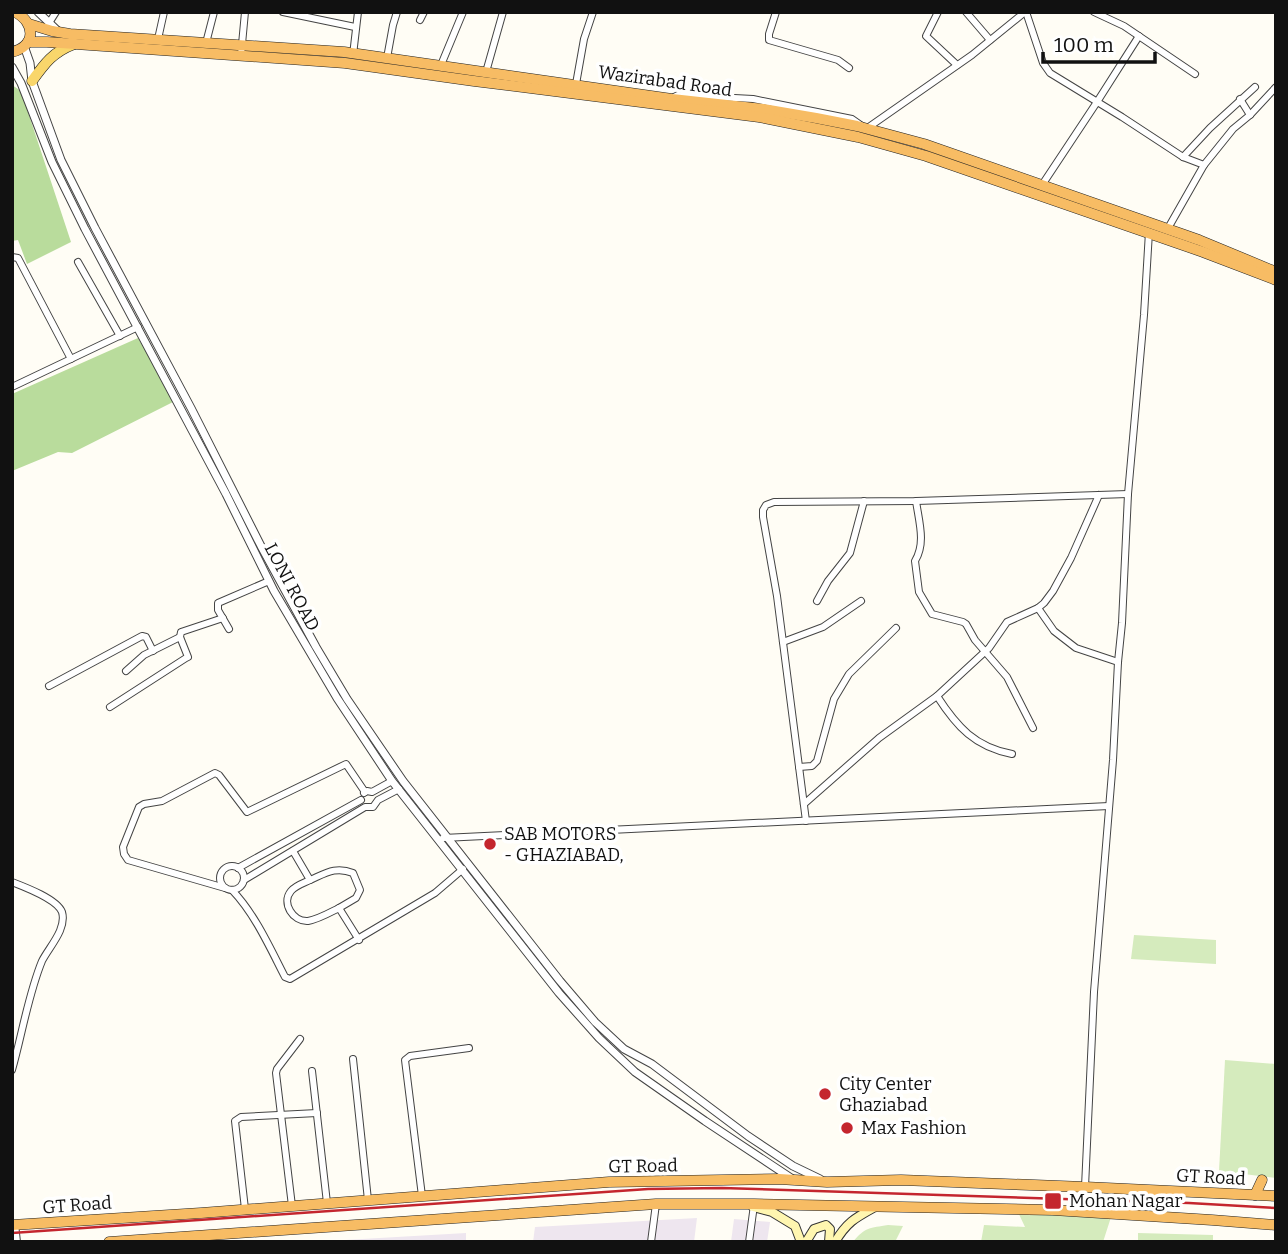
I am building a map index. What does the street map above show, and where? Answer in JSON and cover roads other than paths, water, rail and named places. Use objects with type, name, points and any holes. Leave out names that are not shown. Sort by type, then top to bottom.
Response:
[{"type":"highway","points":[[12,52],[26,44],[30,30],[24,17],[15,12]]},
{"type":"highway","name":"Wazirabad Road","points":[[29,24],[60,32],[206,43],[241,50]]},
{"type":"highway","name":"Wazirabad Road","points":[[26,44],[241,50],[387,58],[672,99],[763,109],[865,134],[1149,228],[1210,244],[1276,271]]},
{"type":"highway","name":"Wazirabad Road","points":[[352,58],[466,80],[758,117],[924,144],[1042,185],[1149,228]]},
{"type":"highway","name":"Wazirabad Road","points":[[1165,233],[1276,280]]},
{"type":"highway","name":"GT Road","points":[[14,1224],[609,1182],[901,1180],[1276,1196]]},
{"type":"highway","points":[[1255,1195],[1262,1180]]},
{"type":"highway","points":[[109,1242],[656,1204],[1057,1211],[1276,1225]]},
{"type":"main road","points":[[26,82],[60,50],[75,44]]},
{"type":"main road","points":[[754,1205],[795,1226],[801,1242]]},
{"type":"main road","points":[[835,1242],[855,1218],[875,1207]]},
{"type":"main road","points":[[806,1242],[814,1229],[826,1225],[830,1230],[829,1242]]},
{"type":"street","points":[[37,12],[60,32]]},
{"type":"street","points":[[50,23],[56,12]]},
{"type":"street","points":[[158,39],[164,12]]},
{"type":"street","points":[[206,43],[214,12]]},
{"type":"street","points":[[241,50],[245,12]]},
{"type":"street","points":[[283,12],[355,27]]},
{"type":"street","points":[[318,20],[322,12]]},
{"type":"street","points":[[352,58],[358,12]]},
{"type":"street","points":[[387,58],[397,12]]},
{"type":"street","points":[[441,65],[463,12]]},
{"type":"street","points":[[486,72],[503,12]]},
{"type":"street","points":[[576,85],[584,39],[593,12]]},
{"type":"street","points":[[776,12],[769,40],[838,60],[849,68]]},
{"type":"street","points":[[938,12],[926,36],[957,65]]},
{"type":"street","points":[[966,12],[990,40]]},
{"type":"street","points":[[865,134],[1025,12],[1047,69],[1055,76],[1183,157],[1204,165]]},
{"type":"street","points":[[1094,12],[1124,26],[1195,74]]},
{"type":"street","points":[[1042,185],[1139,36]]},
{"type":"street","points":[[26,44],[30,63],[26,82]]},
{"type":"street","points":[[12,67],[26,82]]},
{"type":"street","name":"LONI ROAD","points":[[26,82],[35,92],[85,219],[269,581],[337,698],[392,781],[442,838],[531,951],[572,1009],[617,1055],[635,1072],[794,1180]]},
{"type":"street","name":"LONI ROAD","points":[[26,82],[52,162],[191,408],[316,647],[368,731],[463,869],[578,1004],[624,1049],[652,1065],[793,1166],[827,1182]]},
{"type":"street","points":[[1183,157],[1255,87]]},
{"type":"street","points":[[1165,233],[1204,165],[1233,129],[1250,116],[1276,87]]},
{"type":"street","points":[[1240,99],[1250,116]]},
{"type":"street","points":[[1085,1187],[1094,992],[1149,228]]},
{"type":"street","points":[[12,257],[18,258],[71,359]]},
{"type":"street","points":[[78,262],[120,336]]},
{"type":"street","points":[[12,387],[138,327]]},
{"type":"street","points":[[806,821],[777,596],[762,517],[766,505],[774,502],[1056,498],[1128,494]]},
{"type":"street","points":[[804,804],[878,738],[937,696],[986,652],[1007,622],[1038,608],[1053,590],[1067,566],[1099,495]]},
{"type":"street","points":[[817,601],[850,554],[864,501]]},
{"type":"street","points":[[916,501],[922,542],[915,561],[919,593],[932,614],[966,624],[1007,677],[1033,728]]},
{"type":"street","points":[[229,629],[217,607],[218,603],[269,581]]},
{"type":"street","points":[[783,642],[822,627],[861,601]]},
{"type":"street","points":[[1038,608],[1054,631],[1076,648],[1118,662]]},
{"type":"street","points":[[126,671],[144,655],[180,637],[184,631],[223,618]]},
{"type":"street","points":[[799,767],[815,764],[834,699],[849,674],[896,628]]},
{"type":"street","points":[[49,686],[142,636],[146,637],[153,651]]},
{"type":"street","points":[[110,707],[186,658],[187,652],[180,637]]},
{"type":"street","points":[[937,696],[952,719],[967,733],[982,744],[1012,754]]},
{"type":"street","points":[[378,800],[346,764],[247,812],[215,773],[162,801],[139,807],[123,847],[124,854],[128,860],[229,889],[240,888],[244,880],[365,807],[373,807],[378,800],[399,789]]},
{"type":"street","points":[[392,781],[238,868],[224,870],[221,877],[223,885],[241,900],[287,979],[359,940],[435,893],[463,869]]},
{"type":"street","points":[[361,800],[365,807]]},
{"type":"street","points":[[442,838],[1109,806]]},
{"type":"street","points":[[293,851],[310,880]]},
{"type":"street","points":[[238,868],[244,880]]},
{"type":"street","points":[[343,869],[353,873],[360,890],[356,898],[339,908],[306,921],[296,917],[288,909],[287,900],[290,891],[310,880],[343,869]]},
{"type":"street","points":[[12,882],[50,900],[58,906],[63,917],[60,929],[38,973],[12,1070]]},
{"type":"street","points":[[339,908],[359,940]]},
{"type":"street","points":[[292,1206],[276,1078],[277,1069],[300,1039]]},
{"type":"street","points":[[422,1196],[405,1060],[410,1056],[468,1048]]},
{"type":"street","points":[[353,1059],[368,1200]]},
{"type":"street","points":[[312,1070],[327,1203]]},
{"type":"street","points":[[245,1209],[235,1121],[241,1117],[317,1112]]},
{"type":"street","points":[[651,1242],[656,1204]]},
{"type":"street","points":[[749,1242],[754,1205]]},
{"type":"street","points":[[14,1224],[17,1242]]},
{"type":"railway","points":[[12,1233],[648,1189],[722,1188],[1276,1208]]},
{"type":"place","name":"SAB MOTORS - GHAZIABAD,","points":[[490,844]]},
{"type":"place","name":"City Center Ghaziabad","points":[[825,1094]]},
{"type":"place","name":"Max Fashion","points":[[847,1128]]},
{"type":"place","name":"Mohan Nagar","points":[[1053,1201]]}]
